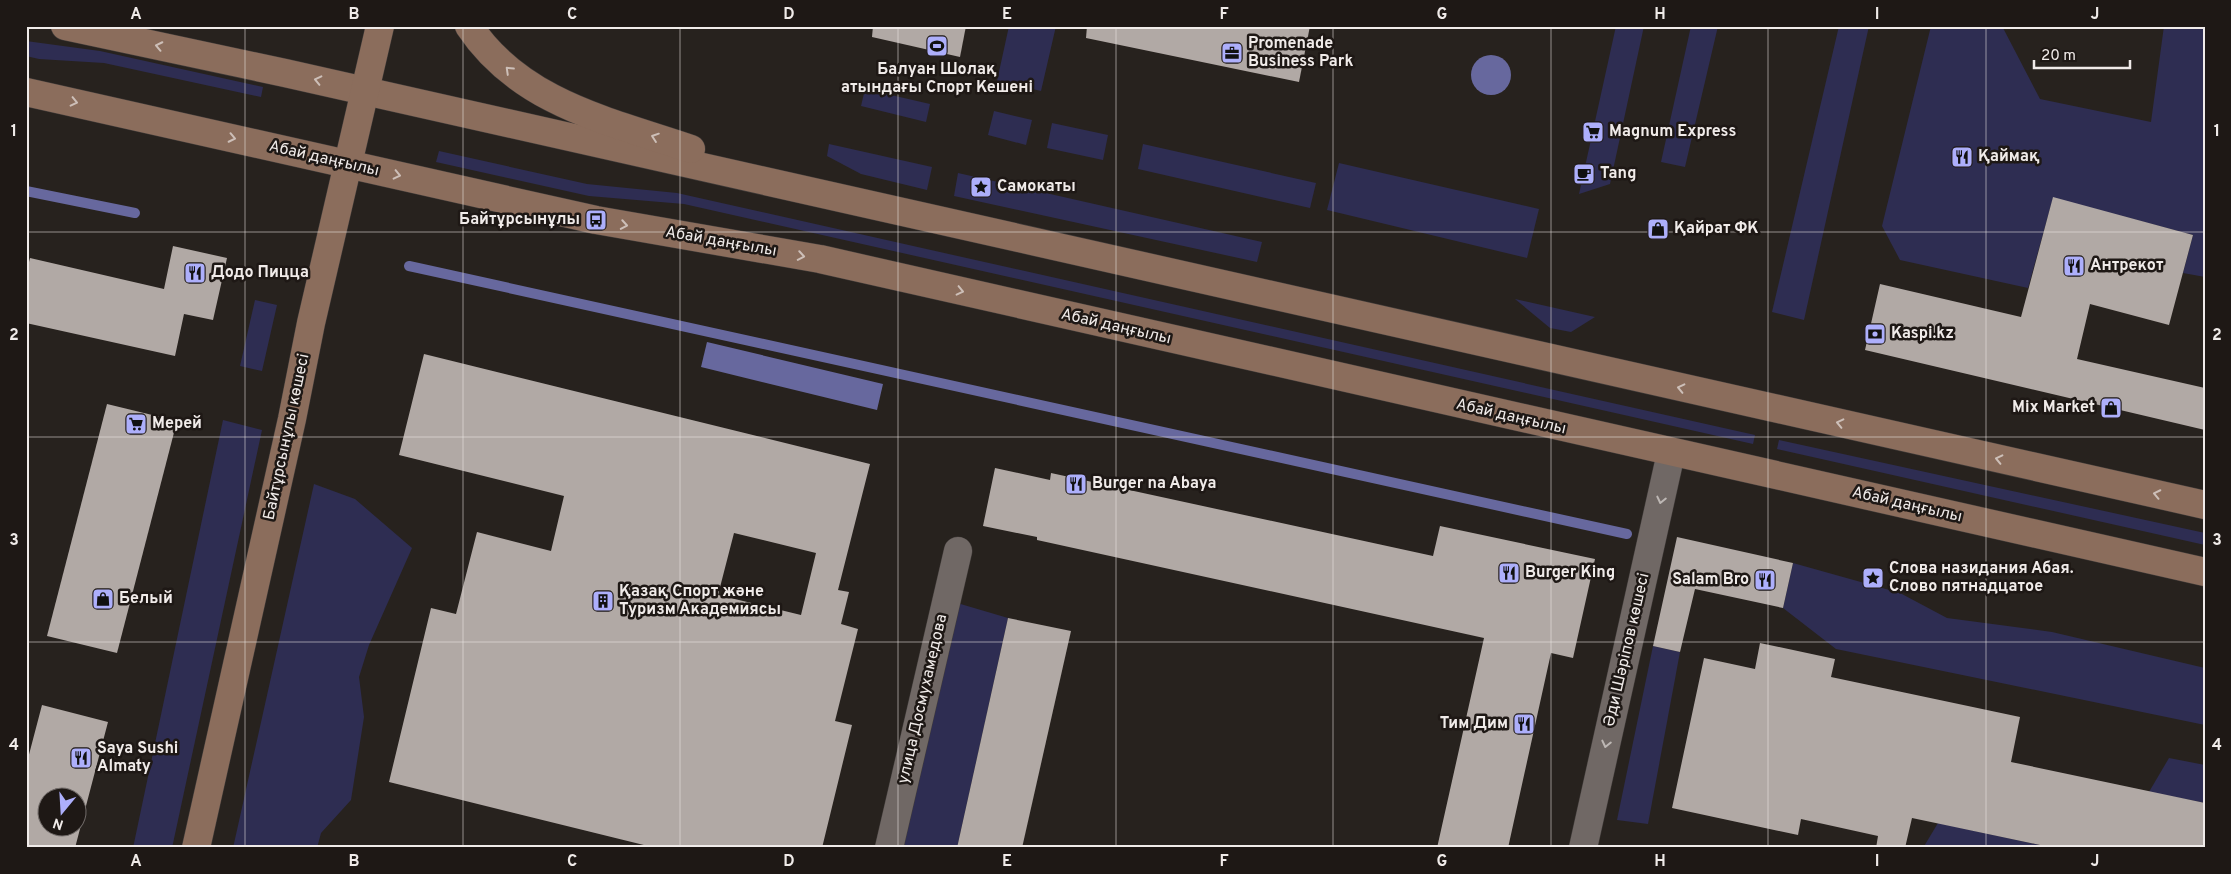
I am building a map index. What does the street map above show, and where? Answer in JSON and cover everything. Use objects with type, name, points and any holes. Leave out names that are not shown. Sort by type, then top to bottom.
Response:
[{"type":"main road","points":[[65,26],[366,91],[2205,504]]},
{"type":"main road","name":"Байтұрсынұлы көшесі","points":[[196,848],[292,419],[311,323],[380,26]]},
{"type":"main road","points":[[469,26],[488,50],[519,80],[571,108],[834,197]]},
{"type":"main road","name":"Абай даңғылы","points":[[26,92],[596,220],[820,259],[1671,453],[2205,572]]},
{"type":"street","name":"Әди Шәріпов көшесі","points":[[1583,848],[1671,453]]},
{"type":"street","name":"улица Досмухамедова","points":[[889,848],[958,551]]},
{"type":"shaded area","points":[[1009,26],[1056,26],[1041,91],[997,81]]},
{"type":"shaded area","points":[[1616,26],[1644,26],[1610,184],[1579,194]]},
{"type":"shaded area","points":[[1691,26],[1718,26],[1685,167],[1661,162]]},
{"type":"shaded area","points":[[1839,26],[1869,26],[1804,320],[1772,312]]},
{"type":"shaded area","points":[[1931,26],[2002,26],[2040,99],[2151,122],[2164,26],[2205,26],[2205,277],[2183,273],[2193,235],[2053,198],[2028,288],[1900,260],[1882,226]]},
{"type":"shaded area","points":[[26,41],[100,51],[263,87],[261,97],[104,63],[39,59],[26,56]]},
{"type":"shaded area","points":[[865,89],[930,104],[926,122],[861,106]]},
{"type":"shaded area","points":[[994,111],[1032,120],[1026,145],[988,135]]},
{"type":"shaded area","points":[[1052,123],[1108,135],[1103,160],[1047,148]]},
{"type":"shaded area","points":[[829,144],[932,167],[927,190],[861,174],[827,156]]},
{"type":"shaded area","points":[[1143,144],[1316,183],[1310,208],[1138,169]]},
{"type":"shaded area","points":[[439,151],[587,184],[677,193],[1755,435],[1753,444],[684,204],[589,196],[436,162]]},
{"type":"shaded area","points":[[1339,163],[1539,209],[1527,258],[1327,210]]},
{"type":"shaded area","points":[[958,173],[1262,242],[1257,262],[954,196]]},
{"type":"shaded area","points":[[1515,299],[1595,317],[1571,332],[1550,328]]},
{"type":"shaded area","points":[[255,300],[277,305],[262,371],[240,366]]},
{"type":"shaded area","points":[[223,420],[262,430],[172,848],[133,848]]},
{"type":"shaded area","points":[[1779,440],[2205,533],[2205,545],[1777,449]]},
{"type":"shaded area","points":[[314,484],[355,499],[412,548],[369,645],[359,677],[364,717],[351,800],[321,833],[317,848],[233,848]]},
{"type":"shaded area","points":[[1793,563],[1900,593],[1947,618],[2052,632],[2205,668],[2205,725],[1836,649],[1783,608]]},
{"type":"shaded area","points":[[947,600],[1008,618],[957,848],[889,848]]},
{"type":"shaded area","points":[[1653,646],[1680,652],[1648,824],[1617,820]]},
{"type":"shaded area","points":[[2169,758],[2205,765],[2205,803],[2149,792]]},
{"type":"shaded area","points":[[1938,823],[2054,848],[1923,848]]},
{"type":"water","points":[[1491,55],[1505,61],[1511,75],[1505,89],[1491,95],[1477,89],[1471,75],[1477,61]]},
{"type":"water","points":[[707,342],[883,384],[877,410],[701,367]]},
{"type":"building","name":"Балуан Шолақ атындағы Спорт Кешені","points":[[873,26],[966,26],[960,57],[872,37]]},
{"type":"building","name":"Promenade Business Park","points":[[1087,26],[1310,26],[1299,82],[1086,38]]},
{"type":"building","points":[[2053,197],[2193,235],[2169,325],[2090,304],[2077,359],[2205,388],[2205,430],[1865,350],[1880,284],[2021,317]]},
{"type":"building","points":[[173,246],[227,258],[213,320],[184,314],[175,356],[26,323],[26,274],[30,258],[164,289]]},
{"type":"building","name":"Қазақ Спорт және Туризм Академиясы","points":[[424,354],[870,464],[838,590],[849,592],[841,624],[858,629],[835,721],[852,725],[822,848],[656,848],[389,782],[431,608],[456,614],[477,532],[551,551],[564,496],[399,455]],"holes":[[[734,533],[816,553],[801,615],[718,595]]]},
{"type":"building","points":[[107,404],[177,421],[117,653],[47,636]]},
{"type":"building","points":[[995,468],[1050,480],[1051,473],[1433,556],[1440,526],[1595,559],[1573,658],[1551,653],[1508,848],[1437,848],[1484,638],[1037,540],[1037,537],[983,526]]},
{"type":"building","points":[[1677,537],[1793,563],[1783,608],[1695,589],[1680,652],[1653,646]]},
{"type":"building","points":[[1008,618],[1071,631],[1022,848],[957,848]]},
{"type":"building","points":[[1760,643],[1835,659],[1831,677],[2020,717],[2011,762],[2205,803],[2205,837],[2202,848],[2054,848],[1912,818],[1905,848],[1876,848],[1878,836],[1801,819],[1798,835],[1672,808],[1704,658],[1755,669]]},
{"type":"building","points":[[42,705],[108,722],[88,798],[88,786],[38,786],[38,836],[78,836],[75,848],[26,848],[26,766]]},
{"type":"waterway","points":[[26,191],[135,213]]},
{"type":"waterway","points":[[409,266],[1627,534]]},
{"type":"place","name":"Балуан Шолақ атындағы Спорт Кешені","points":[[937,46]]},
{"type":"place","name":"Promenade Business Park","points":[[1232,53]]},
{"type":"place","name":"Magnum Express","points":[[1593,132]]},
{"type":"place","name":"Қаймақ","points":[[1962,157]]},
{"type":"place","name":"Tang","points":[[1584,174]]},
{"type":"place","name":"Самокаты","points":[[981,187]]},
{"type":"place","name":"Байтұрсынұлы","points":[[596,220]]},
{"type":"place","name":"Қайрат ФК","points":[[1658,229]]},
{"type":"place","name":"Антрекот","points":[[2074,266]]},
{"type":"place","name":"Додо Пицца","points":[[195,273]]},
{"type":"place","name":"Kaspi.kz","points":[[1875,334]]},
{"type":"place","name":"Mix Market","points":[[2111,408]]},
{"type":"place","name":"Мерей","points":[[136,424]]},
{"type":"place","name":"Burger na Abaya","points":[[1076,484]]},
{"type":"place","name":"Burger King","points":[[1509,573]]},
{"type":"place","name":"Слова назидания Абая. Слово пятнадцатое","points":[[1873,578]]},
{"type":"place","name":"Salam Bro","points":[[1765,580]]},
{"type":"place","name":"Белый","points":[[103,599]]},
{"type":"place","name":"Қазақ Спорт және Туризм Академиясы","points":[[603,601]]},
{"type":"place","name":"Тим Дим","points":[[1524,724]]},
{"type":"place","name":"Saya Sushi Almaty","points":[[81,758]]}]
